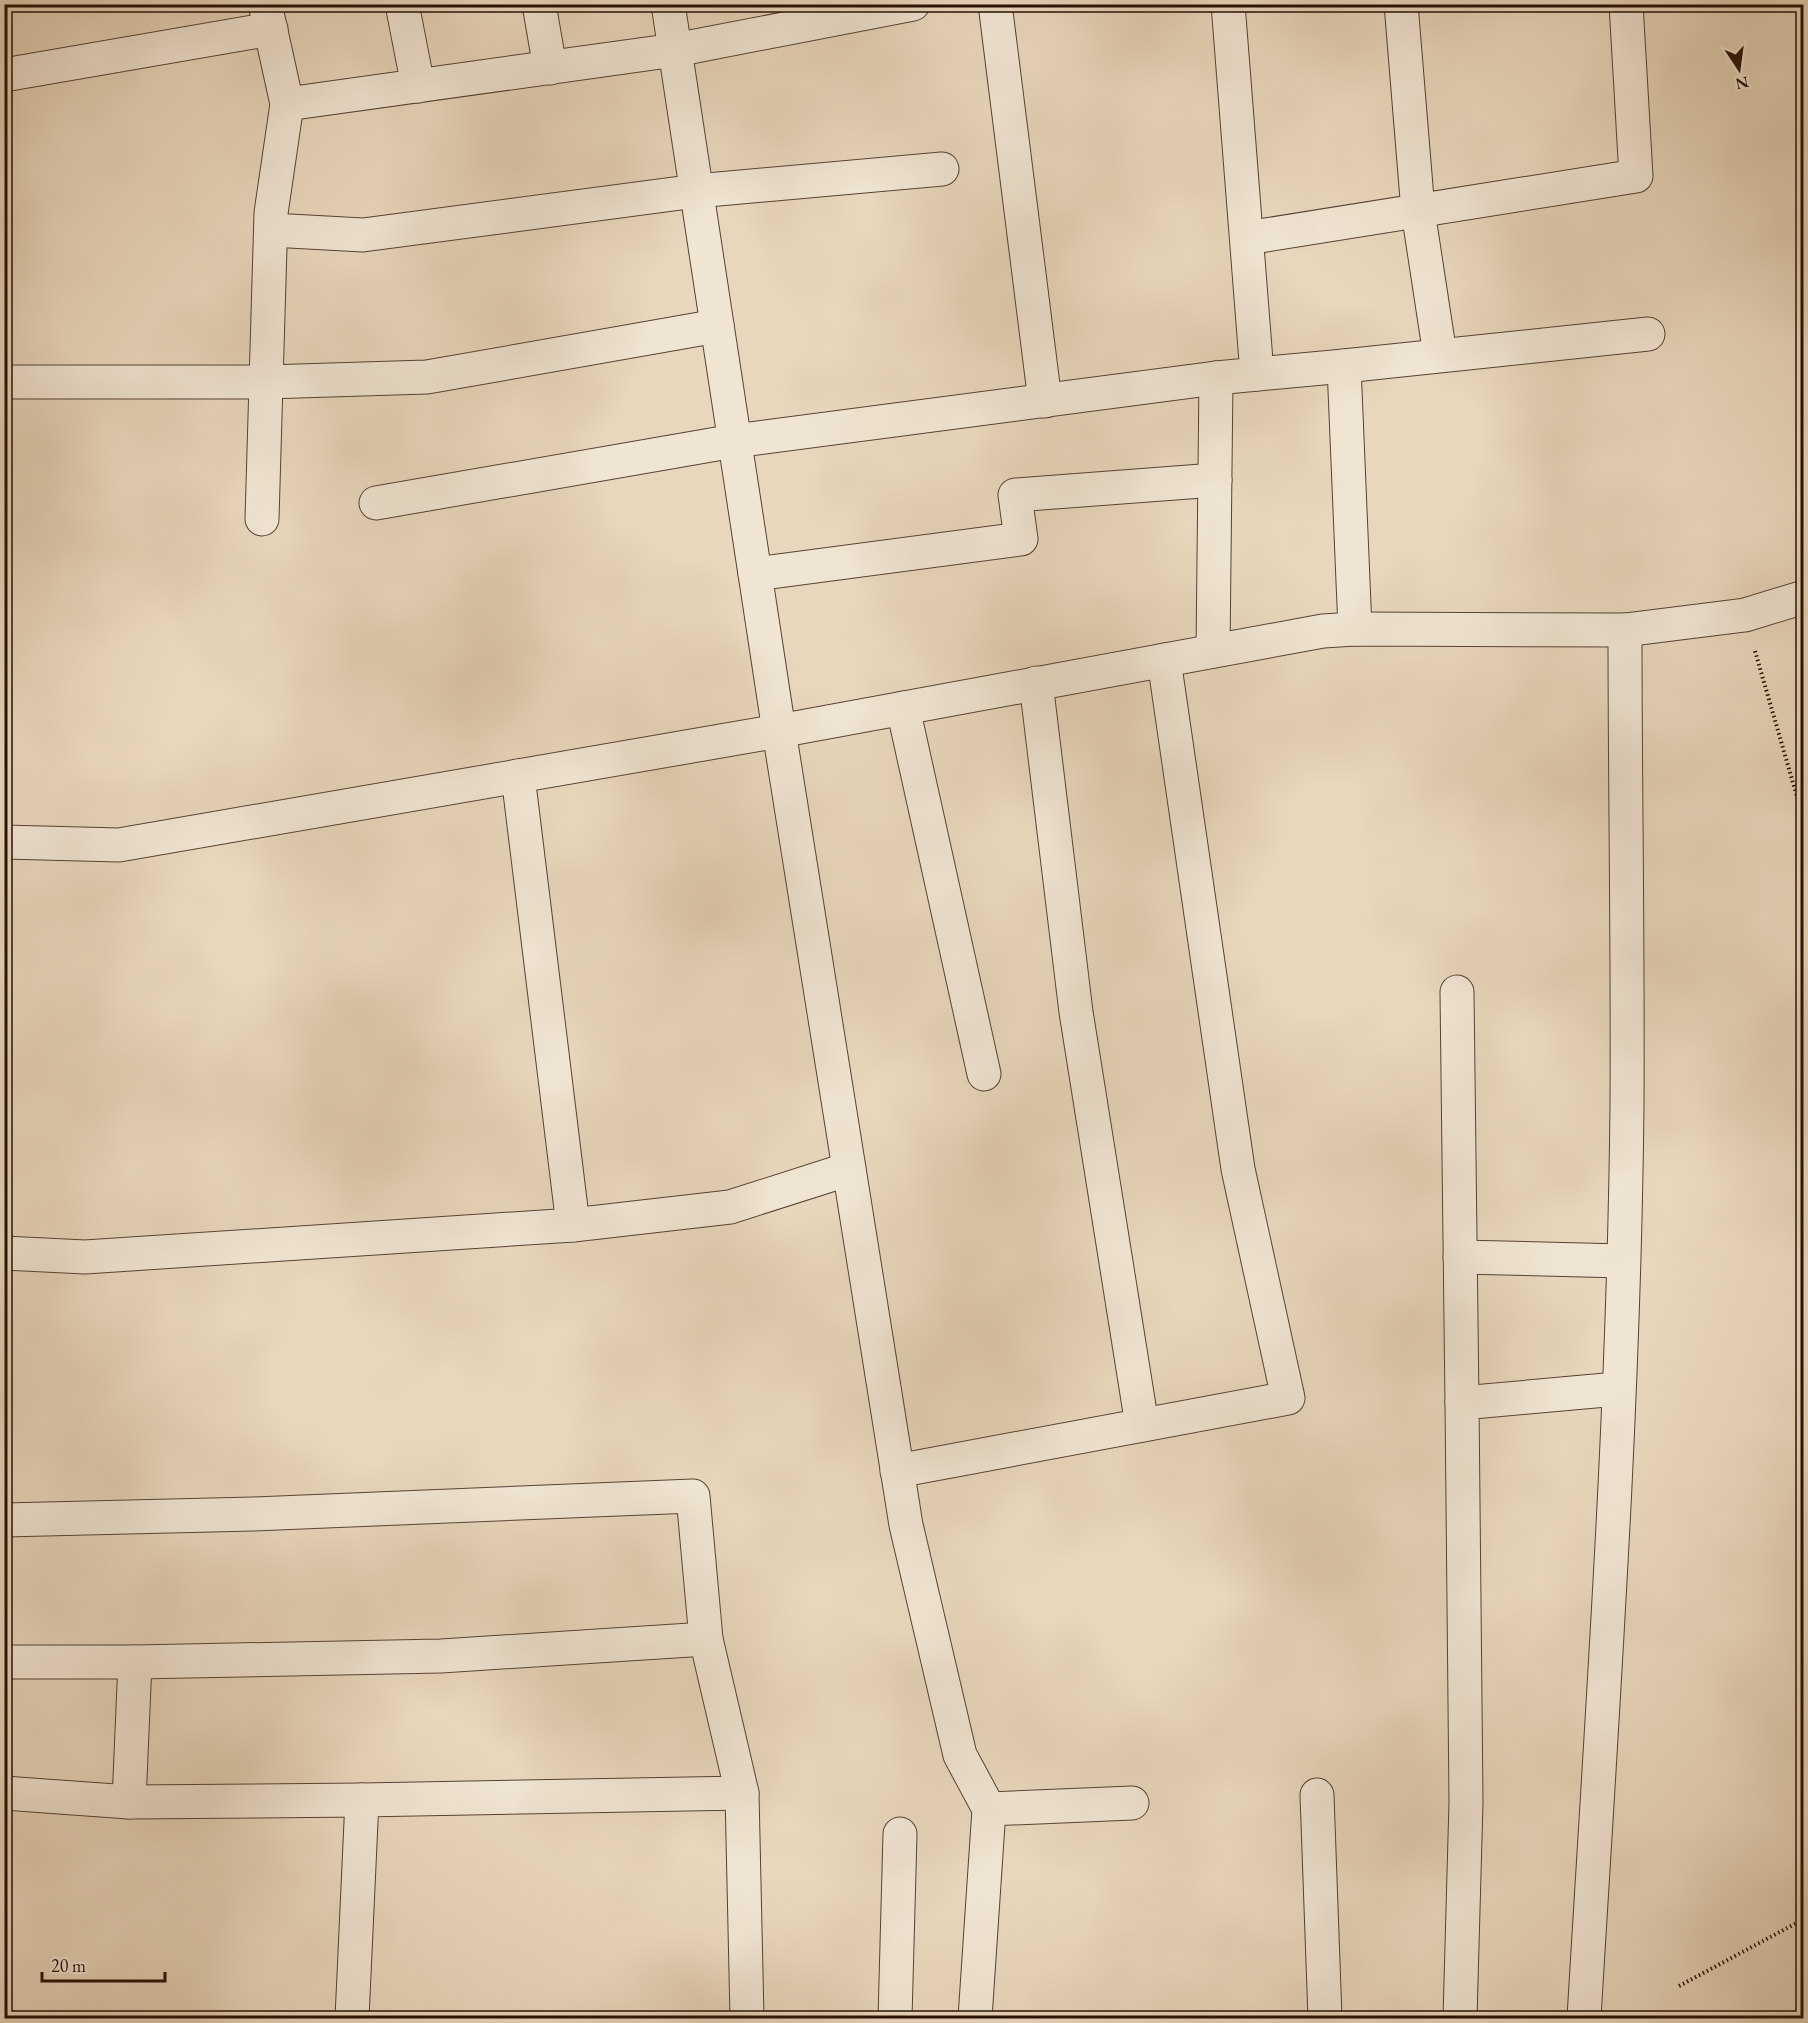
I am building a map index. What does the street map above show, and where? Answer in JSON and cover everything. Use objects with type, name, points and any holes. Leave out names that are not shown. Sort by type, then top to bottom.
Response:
[{"type":"street","points":[[402,4],[418,86]]},
{"type":"street","points":[[539,4],[550,68]]},
{"type":"street","points":[[668,4],[778,731],[906,1525],[960,1755],[990,1809],[975,2019]]},
{"type":"street","points":[[287,104],[675,50],[913,4]]},
{"type":"street","points":[[995,4],[1045,401]]},
{"type":"street","points":[[1228,4],[1257,374]]},
{"type":"street","points":[[1401,4],[1418,211],[1440,355]]},
{"type":"street","points":[[1246,238],[1636,176],[1626,4]]},
{"type":"street","points":[[4,75],[268,16],[287,104],[270,230],[262,519]]},
{"type":"street","points":[[270,230],[363,235],[696,191],[942,169]]},
{"type":"street","points":[[4,382],[266,382],[427,377],[717,326]]},
{"type":"street","points":[[376,502],[734,441],[1216,378],[1648,334]]},
{"type":"street","points":[[1344,366],[1355,629]]},
{"type":"street","points":[[1214,651],[1216,378]]},
{"type":"street","points":[[755,574],[1021,539],[1015,495],[1215,480]]},
{"type":"street","points":[[4,842],[119,845],[778,731],[1323,631],[1355,629],[1625,630],[1744,615],[1803,597]]},
{"type":"street","points":[[1584,2019],[1613,1523],[1623,1261],[1627,1105],[1625,630]]},
{"type":"street","points":[[897,1471],[1288,1398],[1238,1169],[1164,660]]},
{"type":"street","points":[[1036,683],[1076,1011],[1142,1425]]},
{"type":"street","points":[[903,708],[984,1074]]},
{"type":"street","points":[[518,776],[573,1225]]},
{"type":"street","points":[[1457,992],[1466,1802],[1460,2019]]},
{"type":"street","points":[[4,1253],[85,1257],[573,1225],[730,1208],[849,1169]]},
{"type":"street","points":[[1460,1257],[1623,1261]]},
{"type":"street","points":[[1462,1403],[1617,1389]]},
{"type":"street","points":[[4,1520],[241,1515],[693,1496],[706,1639],[742,1793],[747,2019]]},
{"type":"street","points":[[4,1662],[441,1656],[706,1639]]},
{"type":"street","points":[[129,1802],[135,1662]]},
{"type":"street","points":[[4,1793],[129,1802],[742,1793]]},
{"type":"street","points":[[1317,1795],[1325,2019]]},
{"type":"street","points":[[352,2019],[362,1800]]},
{"type":"street","points":[[990,1809],[1132,1803]]},
{"type":"street","points":[[895,2019],[900,1834]]},
{"type":"path","points":[[1744,615],[1803,821]]},
{"type":"path","points":[[1679,1986],[1803,1919]]}]
